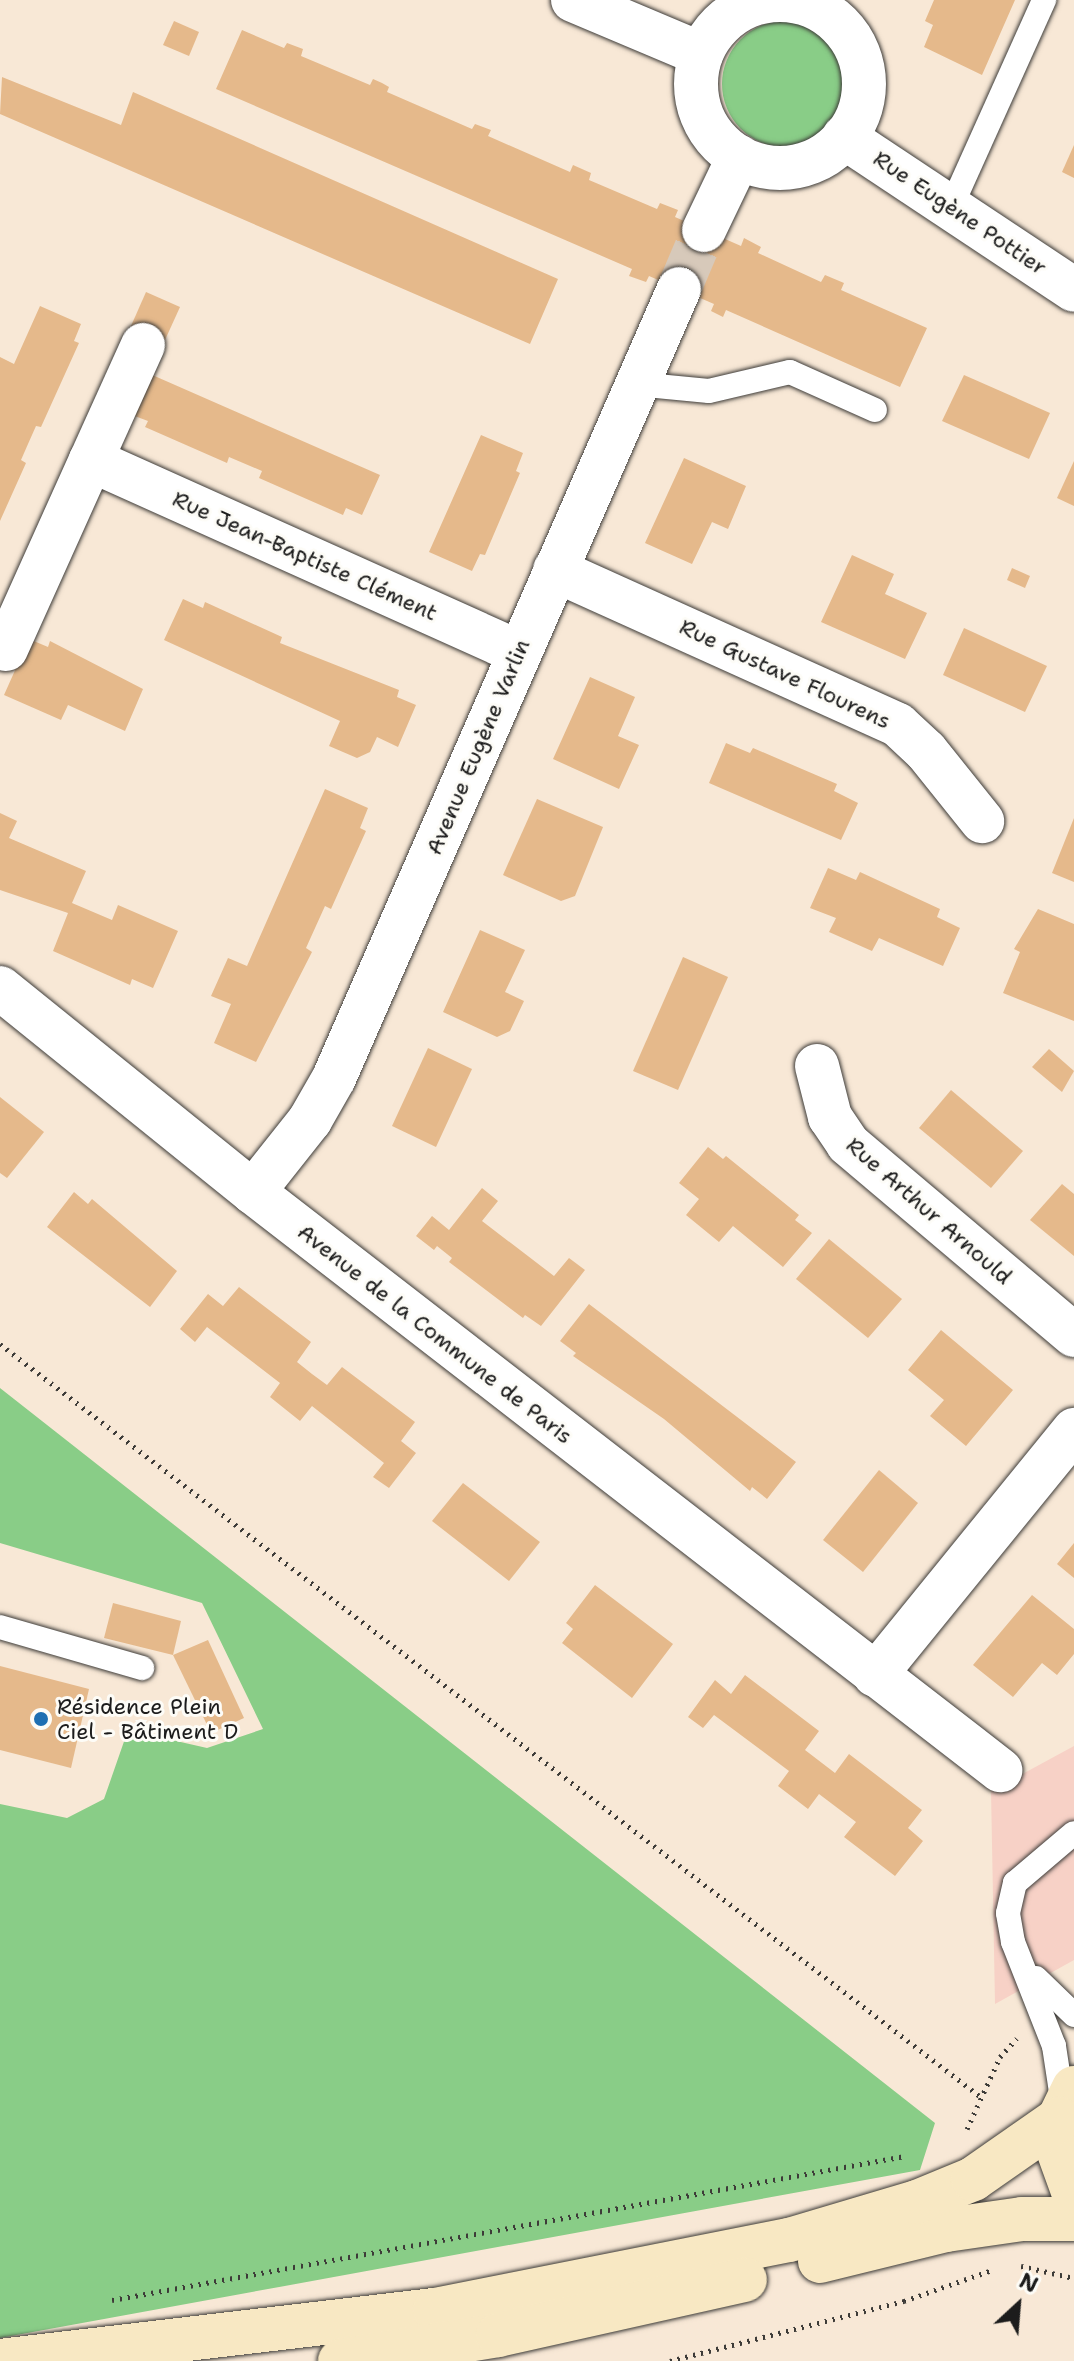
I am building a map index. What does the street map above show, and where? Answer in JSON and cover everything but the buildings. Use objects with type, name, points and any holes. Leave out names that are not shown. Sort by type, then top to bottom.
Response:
[{"type":"main road","points":[[1066,2105],[1058,2156],[1074,2194]]},
{"type":"main road","points":[[0,2361],[435,2310],[789,2240],[917,2202],[973,2179],[1066,2105]]},
{"type":"main road","points":[[340,2361],[592,2315],[946,2230],[1022,2219],[1074,2219]]},
{"type":"street","points":[[573,0],[701,54]]},
{"type":"street","points":[[779,0],[820,11],[847,35],[862,69],[861,105],[844,137],[823,156],[795,166],[766,167],[739,157],[716,138],[698,105],[701,54],[721,24],[744,8],[779,0]]},
{"type":"street","name":"Rue Eugène Pottier","points":[[844,137],[952,205],[1074,290]]},
{"type":"street","points":[[704,230],[739,157]]},
{"type":"street","name":"Avenue Eugène Varlin","points":[[253,1192],[310,1120],[334,1078],[679,289]]},
{"type":"street","points":[[6,649],[143,345]]},
{"type":"street","name":"Rue Jean-Baptiste Clément","points":[[91,460],[519,652]]},
{"type":"street","name":"Rue Gustave Flourens","points":[[555,570],[898,725],[921,744],[982,821]]},
{"type":"street","name":"Avenue de la Commune de Paris","points":[[0,988],[253,1192],[1000,1770]]},
{"type":"street","name":"Rue Arthur Arnould","points":[[817,1066],[830,1117],[848,1144],[1074,1335]]},
{"type":"street","points":[[875,1675],[1074,1430]]},
{"type":"lane","points":[[952,205],[1044,0]]},
{"type":"lane","points":[[636,384],[709,391],[790,372],[875,410]]},
{"type":"lane","points":[[0,1627],[142,1668]]},
{"type":"lane","points":[[1066,2105],[1054,2046],[1009,1928],[1015,1883],[1074,1833]]},
{"type":"lane","points":[[1024,1965],[1074,2015]]},
{"type":"path","points":[[0,1344],[981,2097]]},
{"type":"path","points":[[961,2143],[1005,2048],[1019,2036]]},
{"type":"path","points":[[98,2303],[919,2153]]},
{"type":"path","points":[[1013,2265],[1074,2278]]},
{"type":"path","points":[[670,2361],[904,2301],[1003,2266]]},
{"type":"shaded area","points":[[1074,1746],[1074,1960],[995,2004],[991,1791]]},
{"type":"green space","points":[[785,21],[809,26],[829,40],[843,60],[848,84],[843,108],[829,128],[809,142],[785,147],[761,142],[741,128],[727,108],[722,84],[727,60],[741,40],[761,26]]},
{"type":"green space","points":[[0,1388],[935,2123],[920,2170],[0,2338],[0,1804],[67,1818],[104,1799],[128,1730],[207,1748],[263,1729],[202,1603],[0,1543]]},
{"type":"tunnel","points":[[679,289],[704,230]]},
{"type":"place","name":"Résidence Plein Ciel - Bâtiment D","points":[[41,1719]]}]
